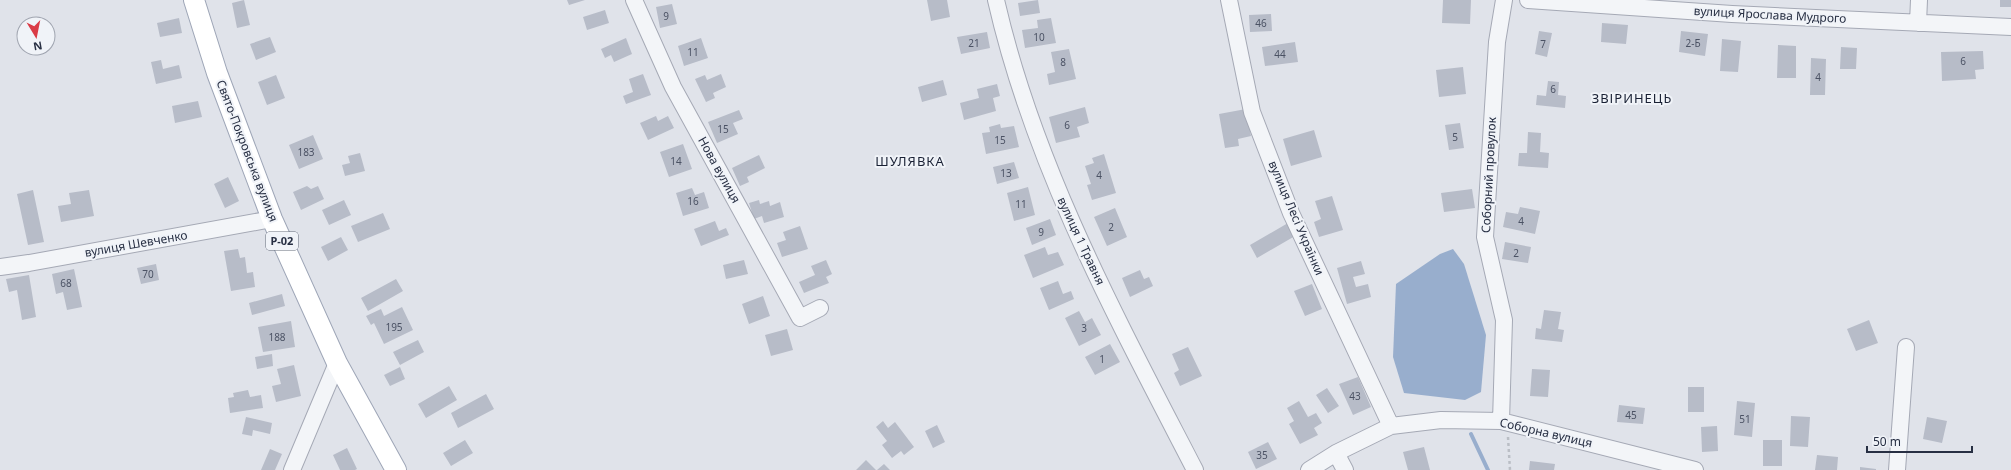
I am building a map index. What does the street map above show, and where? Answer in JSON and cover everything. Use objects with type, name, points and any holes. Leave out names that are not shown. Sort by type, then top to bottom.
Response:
[{"type":"main road","name":"Свято-Покровська вулиця","points":[[194,0],[217,73],[272,219],[337,363],[396,470]]},
{"type":"street","name":"Нова вулиця","points":[[634,0],[673,88],[800,318],[820,308]]},
{"type":"street","name":"вулиця 1 Травня","points":[[996,0],[1006,47],[1043,154],[1116,316],[1195,470]]},
{"type":"street","name":"вулиця Лесі Українки","points":[[1229,0],[1252,112],[1291,213],[1391,426]]},
{"type":"street","name":"Соборний провулок","points":[[1504,0],[1497,42],[1485,237],[1504,320],[1505,422]]},
{"type":"street","name":"вулиця Ярослава Мудрого","points":[[1528,0],[1732,7],[1918,23],[2011,27]]},
{"type":"street","points":[[1918,23],[1919,0]]},
{"type":"street","name":"вулиця Шевченко","points":[[0,267],[272,219]]},
{"type":"street","points":[[1897,470],[1906,347]]},
{"type":"street","points":[[292,470],[337,363]]},
{"type":"street","name":"Соборна вулиця","points":[[1309,470],[1336,453],[1391,426],[1441,420],[1505,422],[1695,470]]},
{"type":"street","points":[[1336,453],[1345,470]]},
{"type":"path","points":[[1505,422],[1510,470]]},
{"type":"water","points":[[1453,249],[1464,264],[1486,335],[1481,392],[1465,400],[1404,393],[1393,357],[1396,284],[1440,254]]},
{"type":"building","points":[[244,0],[250,25],[237,28],[232,3]]},
{"type":"building","points":[[567,0],[585,0],[569,5]]},
{"type":"building","points":[[927,0],[947,0],[950,17],[931,21]]},
{"type":"building","points":[[1038,0],[1040,13],[1020,16],[1018,3]]},
{"type":"building","points":[[1443,0],[1471,0],[1470,24],[1442,23]]},
{"type":"building","points":[[2000,0],[2011,0],[2011,7],[2000,7]]},
{"type":"building","points":[[672,4],[677,24],[660,28],[656,7]]},
{"type":"building","points":[[605,10],[609,23],[587,30],[583,17]]},
{"type":"building","points":[[1271,14],[1272,31],[1250,32],[1249,15]]},
{"type":"building","points":[[179,18],[182,33],[160,37],[157,23]]},
{"type":"building","points":[[1051,18],[1056,43],[1025,48],[1022,30],[1038,28],[1037,20]]},
{"type":"building","points":[[1602,23],[1628,25],[1626,44],[1601,42]]},
{"type":"building","points":[[1539,31],[1552,33],[1547,57],[1535,54]]},
{"type":"building","points":[[1681,31],[1708,34],[1705,56],[1679,52]]},
{"type":"building","points":[[987,32],[990,48],[961,54],[957,37]]},
{"type":"building","points":[[270,37],[276,52],[256,60],[250,44]]},
{"type":"building","points":[[626,38],[632,54],[614,62],[611,55],[605,58],[601,49]]},
{"type":"building","points":[[701,38],[708,58],[684,66],[678,46]]},
{"type":"building","points":[[1722,39],[1741,41],[1738,72],[1720,71]]},
{"type":"building","points":[[1295,42],[1298,62],[1265,66],[1262,47]]},
{"type":"building","points":[[1778,45],[1796,46],[1796,78],[1777,78]]},
{"type":"building","points":[[1841,47],[1857,48],[1856,69],[1840,69]]},
{"type":"building","points":[[1069,49],[1076,79],[1049,85],[1047,74],[1055,72],[1051,52]]},
{"type":"building","points":[[1983,51],[1984,69],[1975,70],[1976,79],[1942,81],[1941,52]]},
{"type":"building","points":[[1811,58],[1826,59],[1825,95],[1810,95]]},
{"type":"building","points":[[161,60],[163,69],[179,65],[182,78],[156,84],[151,62]]},
{"type":"building","points":[[1463,67],[1466,94],[1439,97],[1436,70]]},
{"type":"building","points":[[643,74],[651,95],[626,104],[623,96],[633,92],[629,79]]},
{"type":"building","points":[[721,74],[726,87],[713,93],[715,98],[706,102],[695,79],[705,75],[707,80]]},
{"type":"building","points":[[276,75],[285,98],[267,105],[258,82]]},
{"type":"building","points":[[943,80],[947,95],[922,102],[918,87]]},
{"type":"building","points":[[1548,81],[1559,82],[1558,95],[1566,96],[1565,108],[1536,105],[1537,95],[1546,96]]},
{"type":"building","points":[[997,84],[1000,96],[993,98],[996,111],[964,120],[960,103],[979,98],[977,89]]},
{"type":"building","points":[[198,101],[202,117],[175,123],[172,106]]},
{"type":"building","points":[[1085,107],[1089,123],[1077,127],[1080,137],[1056,143],[1049,117]]},
{"type":"building","points":[[1246,109],[1251,136],[1238,139],[1239,146],[1225,148],[1219,114]]},
{"type":"building","points":[[739,110],[743,119],[733,123],[738,134],[717,143],[708,122]]},
{"type":"building","points":[[656,116],[658,121],[668,116],[674,128],[648,140],[640,123]]},
{"type":"building","points":[[1460,123],[1464,148],[1449,150],[1445,125]]},
{"type":"building","points":[[1000,124],[1001,128],[1014,126],[1019,147],[986,154],[982,133],[990,132],[989,127]]},
{"type":"building","points":[[1314,130],[1322,157],[1291,166],[1283,139]]},
{"type":"building","points":[[1528,132],[1541,133],[1540,152],[1549,153],[1548,168],[1518,166],[1519,153],[1527,153]]},
{"type":"building","points":[[313,135],[323,159],[299,169],[289,145]]},
{"type":"building","points":[[683,144],[692,169],[669,177],[660,152]]},
{"type":"building","points":[[360,153],[365,171],[345,176],[342,165],[350,163],[348,156]]},
{"type":"building","points":[[1104,154],[1116,193],[1092,200],[1087,185],[1091,184],[1085,166],[1094,163],[1092,158]]},
{"type":"building","points":[[759,155],[765,168],[747,177],[749,182],[740,186],[732,168]]},
{"type":"building","points":[[1014,162],[1019,178],[997,184],[993,167]]},
{"type":"building","points":[[228,177],[239,201],[225,208],[214,184]]},
{"type":"building","points":[[307,186],[311,189],[318,186],[324,199],[301,210],[293,192]]},
{"type":"building","points":[[1028,187],[1035,215],[1014,221],[1007,193]]},
{"type":"building","points":[[692,188],[695,195],[704,192],[709,208],[683,216],[676,193]]},
{"type":"building","points":[[1472,189],[1475,208],[1444,212],[1441,193]]},
{"type":"building","points":[[33,190],[44,242],[28,245],[17,194]]},
{"type":"building","points":[[89,190],[94,216],[61,222],[58,206],[71,204],[69,193]]},
{"type":"building","points":[[1332,196],[1343,230],[1319,237],[1314,222],[1321,219],[1315,201]]},
{"type":"building","points":[[344,200],[351,215],[329,225],[322,210]]},
{"type":"building","points":[[759,200],[760,204],[769,201],[770,206],[780,202],[784,217],[764,223],[762,216],[754,219],[749,203]]},
{"type":"building","points":[[1520,207],[1540,211],[1535,234],[1503,227],[1506,212],[1518,214]]},
{"type":"building","points":[[1115,208],[1127,237],[1107,246],[1094,217]]},
{"type":"building","points":[[383,213],[390,229],[358,242],[351,226]]},
{"type":"building","points":[[1050,219],[1056,235],[1032,245],[1026,228]]},
{"type":"building","points":[[715,221],[719,231],[726,228],[729,235],[701,246],[694,229]]},
{"type":"building","points":[[1288,223],[1295,236],[1257,258],[1250,245]]},
{"type":"building","points":[[800,226],[808,249],[782,257],[777,243],[786,240],[783,232]]},
{"type":"building","points":[[341,237],[348,250],[328,261],[321,247]]},
{"type":"building","points":[[1505,242],[1531,247],[1528,263],[1502,259]]},
{"type":"building","points":[[1045,247],[1048,255],[1058,252],[1064,265],[1033,278],[1024,255]]},
{"type":"building","points":[[238,249],[240,258],[245,257],[247,273],[253,272],[255,287],[231,291],[224,251]]},
{"type":"building","points":[[744,260],[748,274],[726,279],[723,265]]},
{"type":"building","points":[[826,260],[832,274],[826,277],[829,283],[804,293],[799,282],[815,275],[811,266]]},
{"type":"building","points":[[1361,261],[1365,274],[1353,277],[1356,287],[1368,284],[1371,297],[1347,304],[1337,268]]},
{"type":"building","points":[[156,264],[159,280],[141,284],[137,268]]},
{"type":"building","points":[[74,269],[82,307],[67,310],[63,292],[56,294],[52,274]]},
{"type":"building","points":[[1140,270],[1144,279],[1149,277],[1153,286],[1130,297],[1122,278]]},
{"type":"building","points":[[29,275],[36,317],[22,320],[17,290],[9,292],[6,279]]},
{"type":"building","points":[[396,279],[403,291],[368,311],[361,298]]},
{"type":"building","points":[[1058,281],[1063,294],[1071,291],[1074,299],[1049,310],[1040,288]]},
{"type":"building","points":[[1312,284],[1322,309],[1305,316],[1294,291]]},
{"type":"building","points":[[282,294],[285,306],[252,315],[249,303]]},
{"type":"building","points":[[763,296],[770,316],[749,324],[742,304]]},
{"type":"building","points":[[402,307],[413,330],[384,344],[374,323],[371,325],[366,316],[381,309],[384,316]]},
{"type":"building","points":[[1544,310],[1561,312],[1558,329],[1564,330],[1562,342],[1535,339],[1536,328],[1541,329]]},
{"type":"building","points":[[1079,311],[1085,322],[1092,318],[1101,335],[1079,346],[1065,318]]},
{"type":"building","points":[[1869,320],[1878,343],[1856,351],[1847,329]]},
{"type":"building","points":[[291,321],[295,347],[263,352],[258,327]]},
{"type":"building","points":[[787,329],[793,350],[771,356],[765,335]]},
{"type":"building","points":[[418,340],[424,352],[400,365],[393,352]]},
{"type":"building","points":[[1110,344],[1120,362],[1095,375],[1085,357]]},
{"type":"building","points":[[1188,347],[1202,376],[1180,386],[1174,373],[1179,370],[1172,354]]},
{"type":"building","points":[[272,354],[273,366],[257,369],[255,357]]},
{"type":"building","points":[[294,365],[301,396],[276,402],[272,386],[281,384],[277,369]]},
{"type":"building","points":[[400,367],[405,379],[390,386],[384,375]]},
{"type":"building","points":[[1532,369],[1550,370],[1548,397],[1530,396]]},
{"type":"building","points":[[1358,377],[1371,407],[1353,415],[1339,384]]},
{"type":"building","points":[[449,386],[457,400],[426,418],[418,404]]},
{"type":"building","points":[[1688,387],[1704,387],[1704,412],[1688,412]]},
{"type":"building","points":[[1327,388],[1339,406],[1328,413],[1316,395]]},
{"type":"building","points":[[248,390],[250,397],[261,395],[263,408],[230,413],[228,398],[234,397],[233,393]]},
{"type":"building","points":[[486,394],[494,409],[458,428],[451,413]]},
{"type":"building","points":[[1299,401],[1308,417],[1316,413],[1322,423],[1314,428],[1318,435],[1300,444],[1289,424],[1294,421],[1287,408]]},
{"type":"building","points":[[1737,401],[1755,403],[1752,437],[1734,435]]},
{"type":"building","points":[[1619,405],[1645,408],[1643,424],[1617,422]]},
{"type":"building","points":[[1791,416],[1810,417],[1808,447],[1790,446]]},
{"type":"building","points":[[246,417],[272,423],[270,434],[253,430],[252,436],[242,434]]},
{"type":"building","points":[[1927,417],[1947,421],[1942,443],[1923,439]]},
{"type":"building","points":[[883,421],[888,428],[895,422],[914,447],[904,455],[901,451],[892,458],[882,445],[887,441],[876,427]]},
{"type":"building","points":[[937,425],[945,442],[933,448],[925,431]]},
{"type":"building","points":[[1717,426],[1718,451],[1702,452],[1701,427]]},
{"type":"building","points":[[465,440],[473,453],[451,466],[443,453]]},
{"type":"building","points":[[1763,440],[1782,440],[1782,466],[1763,466]]},
{"type":"building","points":[[1268,442],[1277,459],[1256,469],[1248,452]]},
{"type":"building","points":[[1424,447],[1430,470],[1408,470],[1403,452]]},
{"type":"building","points":[[347,448],[357,469],[355,470],[340,470],[333,455]]},
{"type":"building","points":[[270,449],[282,454],[275,470],[261,470]]},
{"type":"building","points":[[1817,455],[1838,457],[1837,470],[1815,470]]},
{"type":"building","points":[[866,460],[876,470],[856,470]]},
{"type":"building","points":[[1530,461],[1555,464],[1554,470],[1529,470]]},
{"type":"building","points":[[884,464],[890,470],[877,470]]},
{"type":"building","points":[[1860,467],[1876,469],[1876,470],[1860,470]]},
{"type":"waterway","points":[[1471,434],[1488,470]]},
{"type":"district","name":"ЗВІРИНЕЦЬ","points":[[1632,98]]},
{"type":"district","name":"ШУЛЯВКА","points":[[910,161]]}]
